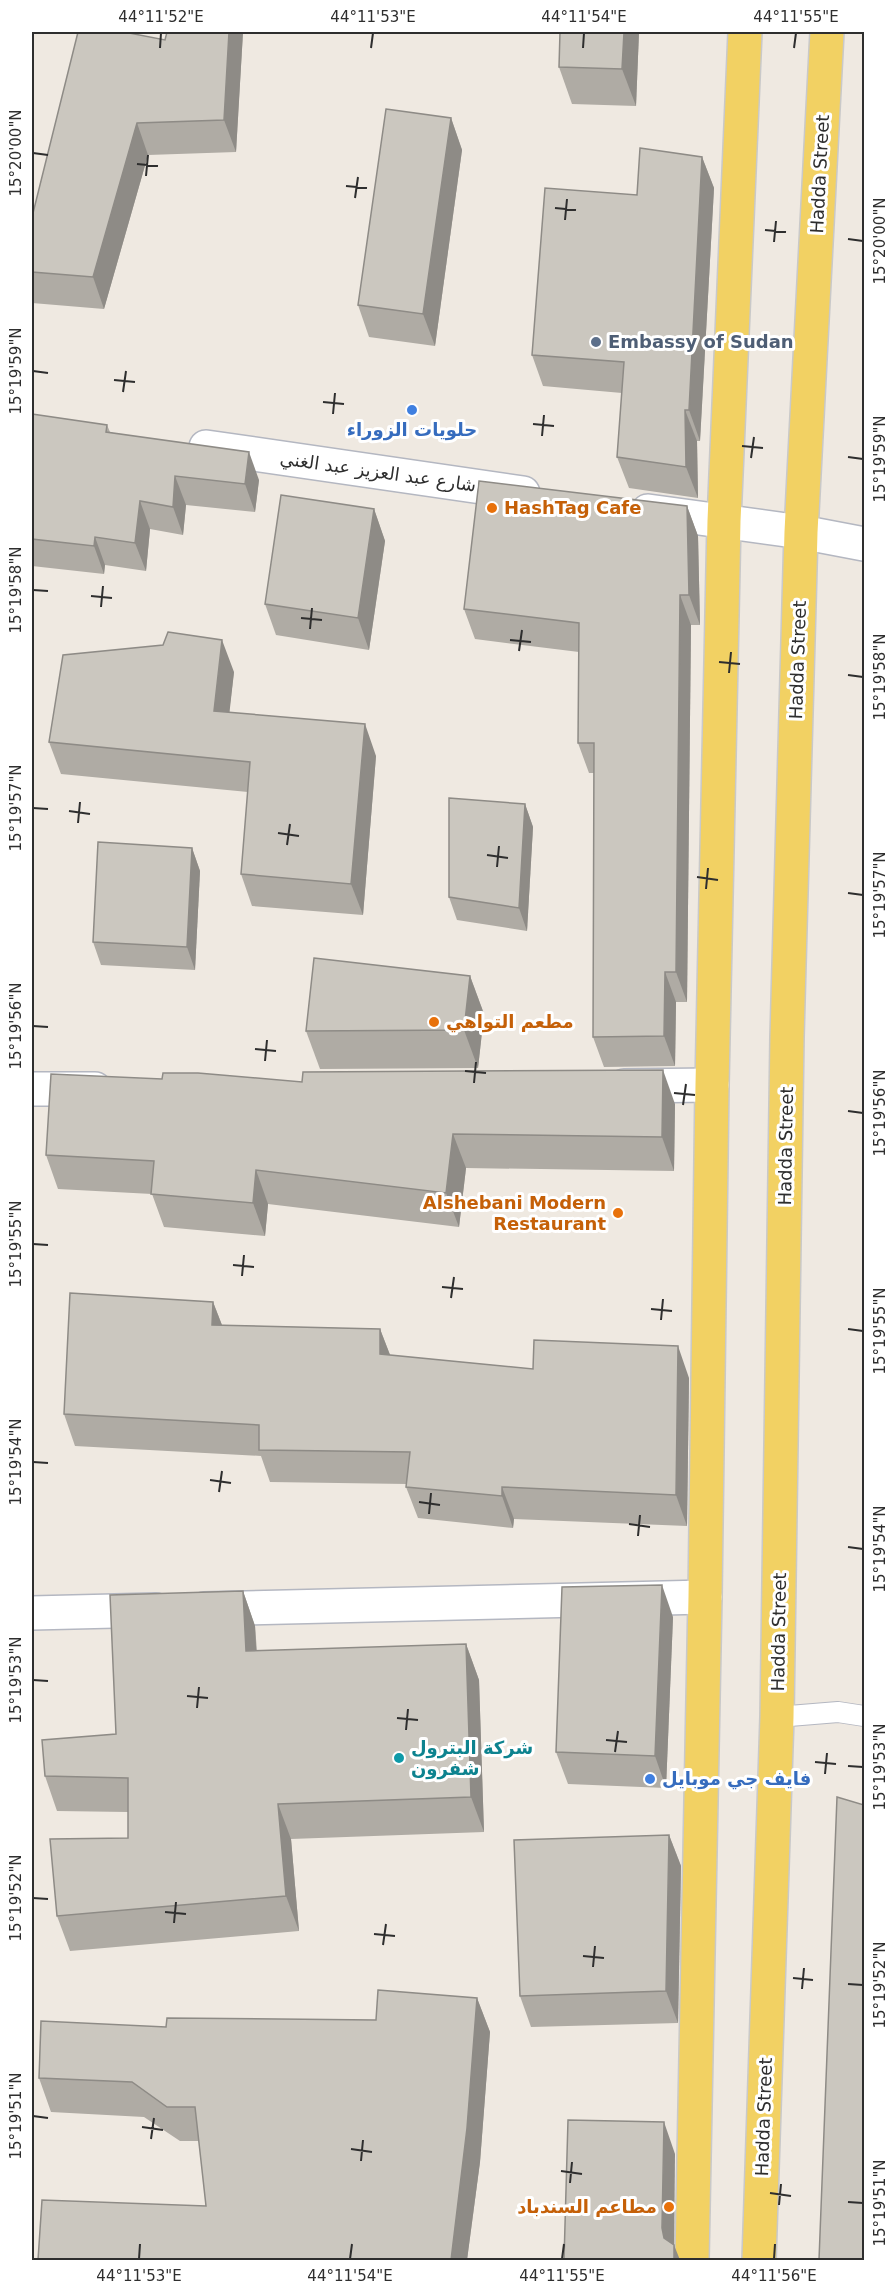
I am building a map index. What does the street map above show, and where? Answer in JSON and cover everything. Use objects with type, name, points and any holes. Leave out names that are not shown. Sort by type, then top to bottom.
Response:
[{"type":"main road","points":[[692,2260],[724,521],[745,32]]},
{"type":"main road","name":"Hadda Street","points":[[759,2260],[777,1717],[787,1037],[801,532],[827,32]]},
{"type":"street","name":"شارع عبد العزيز عبد الغني","points":[[172,442],[548,496]]},
{"type":"street","points":[[618,506],[801,532],[864,544]]},
{"type":"street","points":[[592,1086],[712,1085]]},
{"type":"street","points":[[32,1089],[127,1089]]},
{"type":"street","points":[[32,1613],[705,1597]]},
{"type":"lane","points":[[777,1717],[838,1712],[864,1716]]},
{"type":"building","points":[[78,32],[124,32],[165,40],[167,32],[229,32],[224,120],[137,123],[93,277],[32,272],[32,217]]},
{"type":"building","points":[[560,32],[624,32],[622,69],[559,67]]},
{"type":"building","points":[[386,109],[451,118],[423,314],[358,305]]},
{"type":"building","points":[[640,148],[702,157],[689,410],[685,410],[686,467],[617,457],[624,362],[532,355],[545,188],[637,195]]},
{"type":"building","points":[[32,414],[107,425],[106,432],[249,452],[245,484],[175,476],[173,507],[140,501],[135,543],[95,537],[94,546],[32,539]]},
{"type":"building","points":[[479,481],[687,506],[689,595],[680,595],[676,972],[665,972],[664,1036],[593,1037],[594,743],[578,743],[579,623],[464,609]]},
{"type":"building","points":[[281,495],[374,509],[358,618],[265,604]]},
{"type":"building","points":[[168,632],[222,640],[214,711],[365,724],[351,884],[241,874],[250,762],[49,742],[63,655],[163,645]]},
{"type":"building","points":[[449,798],[525,804],[519,908],[449,897]]},
{"type":"building","points":[[98,842],[192,848],[187,947],[93,942]]},
{"type":"building","points":[[314,958],[470,976],[464,1030],[306,1031]]},
{"type":"building","points":[[663,1070],[662,1137],[453,1134],[446,1193],[256,1170],[253,1203],[151,1194],[154,1161],[46,1155],[51,1074],[162,1079],[163,1073],[198,1073],[302,1082],[303,1072]]},
{"type":"building","points":[[70,1293],[213,1302],[212,1325],[380,1329],[380,1354],[533,1369],[534,1340],[678,1346],[676,1495],[502,1487],[502,1496],[406,1487],[410,1452],[259,1450],[259,1425],[64,1414]]},
{"type":"building","points":[[662,1585],[655,1756],[556,1752],[562,1587]]},
{"type":"building","points":[[243,1591],[246,1651],[466,1644],[471,1797],[278,1804],[286,1896],[57,1916],[50,1839],[128,1838],[128,1778],[45,1776],[42,1740],[116,1734],[110,1595]]},
{"type":"building","points":[[837,1797],[864,1805],[864,2260],[819,2260]]},
{"type":"building","points":[[669,1835],[666,1991],[520,1996],[514,1840]]},
{"type":"building","points":[[378,1990],[477,1998],[467,2128],[451,2260],[38,2260],[42,2200],[206,2206],[195,2107],[167,2107],[132,2082],[39,2078],[41,2021],[166,2027],[167,2018],[376,2020]]},
{"type":"building","points":[[568,2120],[664,2122],[662,2228],[664,2238],[674,2245],[674,2260],[564,2260]]},
{"type":"place","name":"Embassy of Sudan","points":[[596,342]]},
{"type":"place","name":"حلويات الزوراء","points":[[412,410]]},
{"type":"place","name":"HashTag Cafe","points":[[492,508]]},
{"type":"place","name":"مطعم التواهي","points":[[434,1022]]},
{"type":"place","name":"Alshebani Modern Restaurant","points":[[618,1213]]},
{"type":"place","name":"شركة البترول شفرون","points":[[399,1758]]},
{"type":"place","name":"فايف جي موبايل","points":[[650,1779]]},
{"type":"place","name":"مطاعم السندباد","points":[[669,2207]]}]
